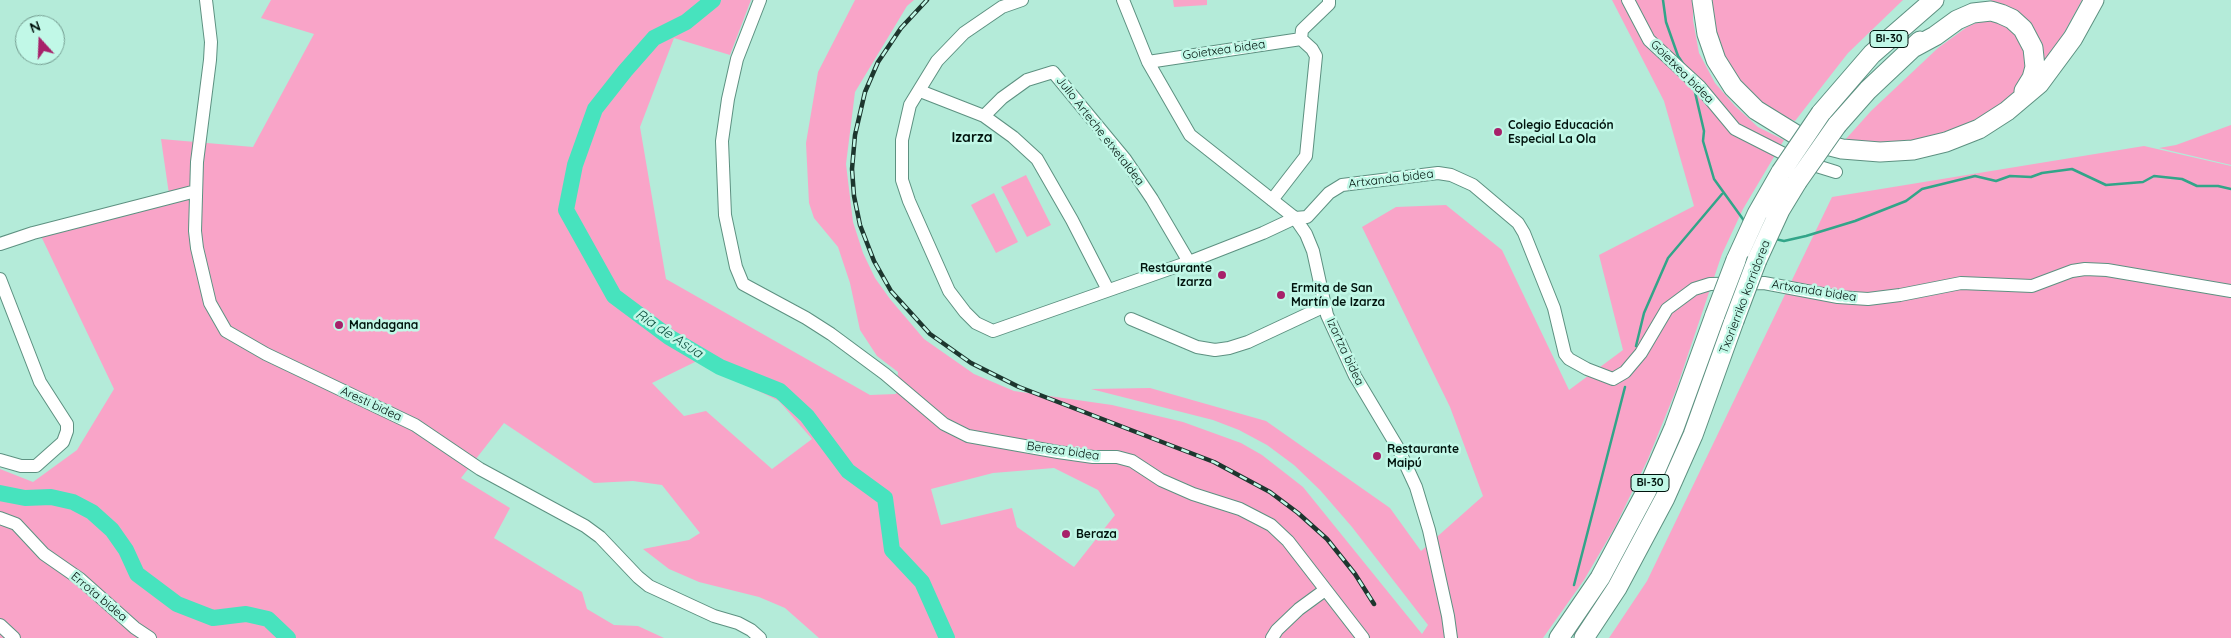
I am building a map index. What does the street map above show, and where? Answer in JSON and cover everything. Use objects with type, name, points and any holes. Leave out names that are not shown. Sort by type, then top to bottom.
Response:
[{"type":"highway","points":[[1702,0],[1704,20],[1710,45],[1722,71],[1733,87],[1750,104],[1768,119],[1803,138],[1862,152],[1913,150],[1946,142],[1979,129],[2017,103],[2039,84],[2073,38],[2094,0]]},
{"type":"highway","name":"Txorierriko korridorea","points":[[1559,638],[1600,578],[1647,490],[1674,428],[1736,260],[1757,214],[1781,172],[1821,113],[1872,54],[1934,0]]},
{"type":"highway","name":"Txorierriko korridorea","points":[[1584,638],[1617,588],[1665,498],[1693,436],[1734,321],[1780,210],[1837,125],[1868,90],[1945,18],[1969,0]]},
{"type":"highway","points":[[1911,49],[1957,20],[1973,13],[1991,11],[2012,19],[2029,37],[2035,58],[2032,78],[2017,103]]},
{"type":"street","name":"Aresti bidea","points":[[206,0],[211,42],[197,162],[195,231],[210,303],[226,331],[266,354],[415,424],[480,469],[585,526],[600,537],[638,578],[649,586],[714,616],[738,623],[751,630],[760,638]]},
{"type":"street","name":"Bereza bidea","points":[[760,0],[737,59],[728,99],[722,141],[725,215],[732,249],[743,284],[806,318],[831,334],[863,357],[944,424],[968,436],[1058,452],[1093,457],[1117,457],[1132,461],[1161,480],[1193,494],[1240,509],[1271,525],[1288,541],[1363,638]]},
{"type":"street","points":[[1022,0],[1002,7],[964,33],[937,61],[910,105],[902,140],[902,180],[909,200],[949,291],[976,323],[993,331],[1189,262],[1263,233],[1295,218]]},
{"type":"street","name":"Izartza bidea","points":[[1123,0],[1148,62],[1190,135],[1295,218],[1306,234],[1313,252],[1327,315],[1355,376],[1394,440],[1416,487],[1429,530],[1451,638]]},
{"type":"street","points":[[1272,200],[1306,156],[1316,56],[1312,49],[1301,39],[1302,30],[1329,4],[1329,0]]},
{"type":"street","name":"Goietxea bidea","points":[[1628,0],[1649,40],[1700,87],[1735,129],[1794,159],[1836,172]]},
{"type":"street","name":"Goietxea bidea","points":[[1148,62],[1301,39]]},
{"type":"street","name":"Julio Arteche etxetaldea","points":[[984,116],[1002,98],[1027,80],[1053,72],[1125,159],[1152,199],[1189,262]]},
{"type":"street","points":[[920,91],[984,116],[1013,137],[1037,159],[1072,220],[1108,290]]},
{"type":"street","name":"Artxanda bidea","points":[[1295,218],[1306,216],[1329,193],[1342,185],[1438,173],[1464,180],[1509,214],[1524,233],[1554,308],[1564,354],[1569,360],[1613,379],[1625,372],[1641,353],[1667,309],[1694,289],[1710,284],[1764,283],[1838,297],[1868,299],[1961,283],[2032,286],[2072,271],[2085,269],[2107,270],[2231,291]]},
{"type":"street","points":[[0,244],[33,233],[196,190]]},
{"type":"street","points":[[0,278],[34,368],[47,395],[66,419],[67,431],[62,442],[36,466],[21,466],[0,460]]},
{"type":"street","points":[[1131,319],[1198,347],[1215,350],[1248,342],[1326,306]]},
{"type":"street","name":"Errota bidea","points":[[0,518],[16,524],[44,554],[80,579],[135,628],[150,638]]},
{"type":"street","points":[[1272,638],[1277,630],[1299,609],[1325,590]]},
{"type":"street","points":[[1445,638],[1448,616]]},
{"type":"street","points":[[0,626],[14,638]]},
{"type":"shaded area","points":[[271,0],[751,0],[730,55],[674,38],[640,127],[666,279],[870,395],[896,394],[898,372],[877,356],[860,330],[850,283],[838,247],[814,218],[809,203],[806,143],[818,72],[855,0],[914,0],[907,6],[855,92],[846,164],[853,222],[863,253],[875,278],[890,299],[924,339],[974,374],[1014,391],[1112,405],[1183,422],[1241,443],[1262,455],[1303,487],[1422,634],[1428,625],[1352,527],[1320,490],[1294,465],[1267,445],[1239,430],[1213,420],[1091,389],[1150,388],[1266,421],[1390,508],[1421,551],[1483,496],[1450,407],[1362,227],[1396,207],[1446,205],[1502,250],[1569,390],[1623,350],[1599,255],[1694,206],[1664,101],[1612,0],[1693,0],[1693,20],[1699,53],[1715,83],[1735,106],[1758,127],[1784,140],[1743,209],[1722,254],[1676,390],[1648,459],[1615,527],[1584,580],[1543,638],[819,638],[785,608],[759,597],[699,582],[669,569],[643,549],[689,540],[700,533],[662,485],[633,481],[594,483],[504,423],[461,478],[510,508],[494,538],[582,592],[587,609],[614,625],[638,626],[664,638],[0,638],[0,469],[33,482],[77,450],[114,389],[41,236],[170,201],[161,139],[253,147],[314,34],[261,18]],"holes":[[[697,361],[779,401],[812,439],[772,469],[706,411],[684,416],[652,383]],[[1054,468],[1098,490],[1115,515],[1074,567],[1017,527],[1012,508],[941,525],[931,489],[993,473]]]},
{"type":"shaded area","points":[[1173,0],[1207,0],[1207,5],[1174,7]]},
{"type":"shaded area","points":[[1710,0],[1903,0],[1848,53],[1795,121],[1774,112],[1750,92],[1729,65],[1715,40]]},
{"type":"shaded area","points":[[1992,0],[2082,0],[2048,62],[2043,61],[2028,23],[2019,12],[2005,6],[1985,4]]},
{"type":"shaded area","points":[[1983,20],[2004,24],[2014,31],[2025,50],[2027,73],[2006,103],[1977,122],[1926,141],[1865,144],[1845,140],[1871,111],[1938,48],[1967,27]]},
{"type":"shaded area","points":[[2231,125],[2231,165],[2159,148],[2176,145]]},
{"type":"shaded area","points":[[2144,146],[2231,166],[2231,638],[1609,638],[1647,581],[1832,197]]},
{"type":"shaded area","points":[[1026,175],[1051,225],[1027,237],[1001,187]]},
{"type":"shaded area","points":[[994,193],[1018,242],[996,253],[971,205]]},
{"type":"waterway","name":"Ría de Asua","points":[[713,0],[686,22],[654,38],[595,109],[575,165],[566,210],[614,296],[669,337],[720,367],[780,391],[807,416],[848,471],[885,498],[892,550],[922,582],[947,638]]},
{"type":"waterway","points":[[1663,0],[1666,22],[1678,56],[1684,65]]},
{"type":"waterway","points":[[1694,88],[1704,131],[1703,141],[1714,179],[1745,222]]},
{"type":"waterway","points":[[1775,239],[1784,241],[1855,221],[1906,201],[1922,189],[1975,176],[1996,181],[2010,176],[2031,177],[2042,173],[2072,169],[2106,185],[2143,182],[2154,176],[2182,179],[2197,186],[2218,186],[2231,189]]},
{"type":"waterway","points":[[1636,346],[1644,313],[1668,258],[1722,194]]},
{"type":"waterway","points":[[1574,585],[1625,387]]},
{"type":"waterway","name":"Ría de Asua","points":[[0,493],[25,498],[51,497],[73,502],[92,512],[112,530],[126,550],[137,574],[177,604],[213,618],[246,614],[268,619],[288,638]]},
{"type":"railway","points":[[927,0],[901,28],[878,62],[865,92],[855,135],[852,169],[854,196],[860,225],[874,261],[891,291],[930,334],[971,363],[1019,387],[1214,462],[1270,492],[1298,513],[1327,539],[1355,574],[1374,604]]},
{"type":"place","name":"Colegio Educación Especial La Ola","points":[[1498,132]]},
{"type":"place","name":"Restaurante Izarza","points":[[1222,275]]},
{"type":"place","name":"Ermita de San Martín de Izarza","points":[[1281,295]]},
{"type":"place","name":"Mandagana","points":[[339,325]]},
{"type":"place","name":"Restaurante Maipú","points":[[1377,456]]},
{"type":"place","name":"Beraza","points":[[1066,534]]},
{"type":"district","name":"Izarza","points":[[972,138]]}]
